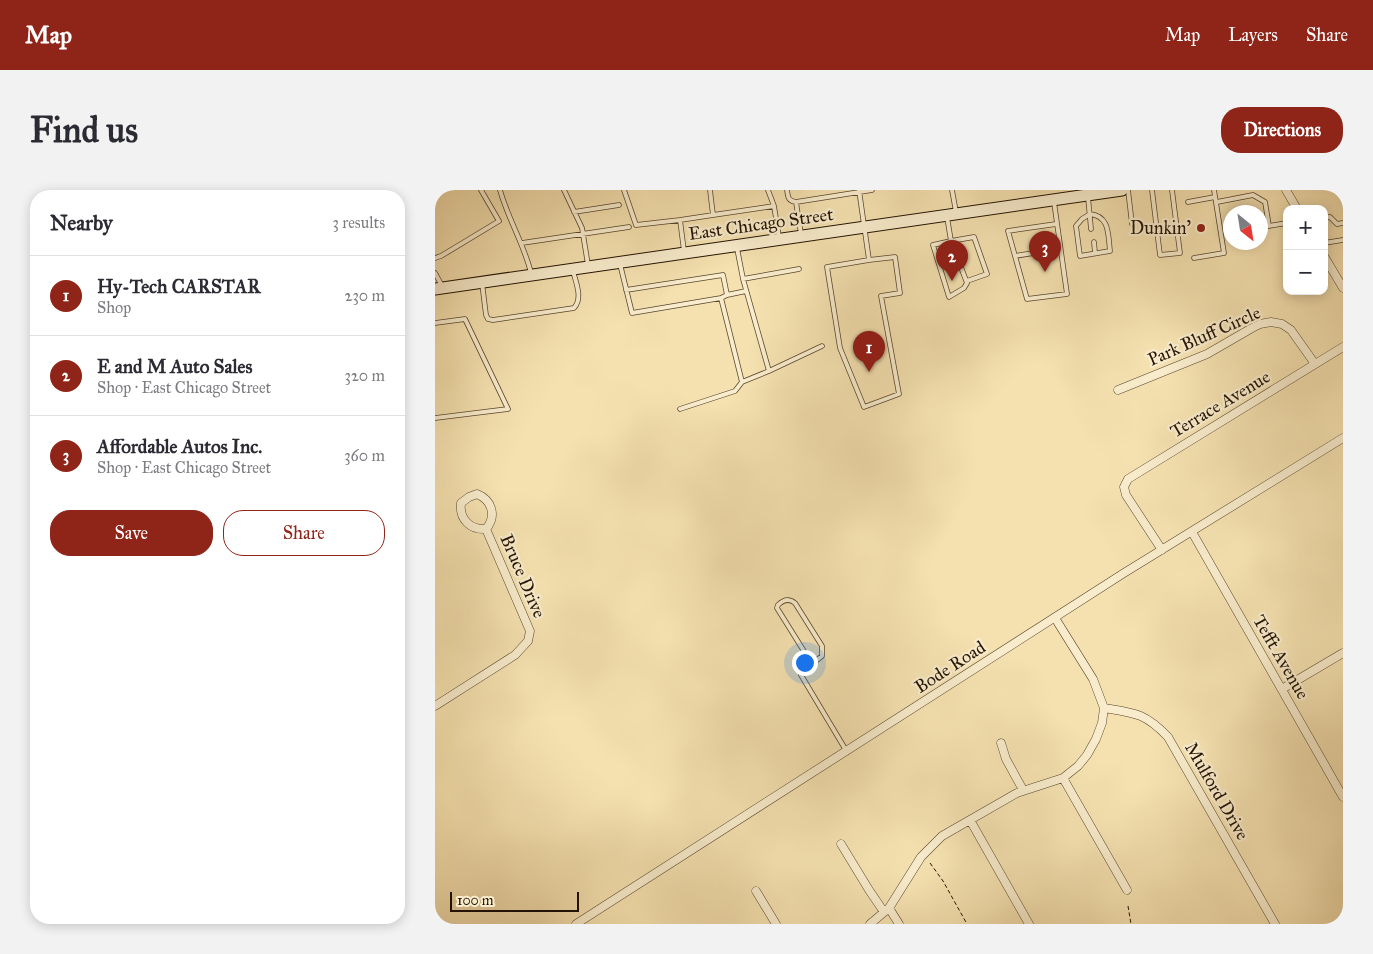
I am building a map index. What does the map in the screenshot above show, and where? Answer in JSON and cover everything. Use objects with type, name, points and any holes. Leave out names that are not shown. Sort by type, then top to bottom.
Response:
[{"type":"main road","name":"East Chicago Street","points":[[439,289],[1122,190]]},
{"type":"street","points":[[1286,190],[1295,205]]},
{"type":"street","points":[[1328,263],[1343,288]]},
{"type":"street","name":"Park Bluff Circle","points":[[1118,390],[1207,354],[1252,328],[1271,322],[1282,324],[1291,330],[1315,364]]},
{"type":"street","name":"Terrace Avenue","points":[[1162,550],[1126,495],[1124,485],[1132,475],[1343,347]]},
{"type":"street","name":"Bode Road","points":[[576,924],[1162,550],[1343,438]]},
{"type":"street","name":"Bruce Drive","points":[[477,494],[484,497],[489,502],[492,511],[491,522],[486,528],[478,529],[465,521],[460,512],[461,503],[477,494]]},
{"type":"street","name":"Bruce Drive","points":[[435,706],[515,655],[528,641],[530,631],[528,625],[486,528]]},
{"type":"street","name":"Tefft Avenue","points":[[1192,532],[1343,797]]},
{"type":"street","points":[[869,924],[887,910],[921,857],[942,836],[1023,790],[1063,778],[1078,766],[1091,747],[1102,723],[1104,708],[1093,679],[1055,618]]},
{"type":"street","points":[[1282,689],[1343,653]]},
{"type":"street","name":"Mulford Drive","points":[[1104,708],[1129,711],[1144,716],[1158,726],[1168,737],[1275,924]]},
{"type":"street","points":[[1001,743],[1006,759],[1023,790]]},
{"type":"street","points":[[1063,778],[1127,890]]},
{"type":"street","points":[[970,820],[1029,924]]},
{"type":"street","points":[[841,844],[869,890],[899,924]]},
{"type":"street","points":[[756,890],[776,924]]},
{"type":"lane","points":[[435,258],[499,221],[481,190]]},
{"type":"lane","points":[[500,190],[527,256],[531,275]]},
{"type":"lane","points":[[564,190],[583,233],[588,267]]},
{"type":"lane","points":[[624,190],[636,225],[774,206]]},
{"type":"lane","points":[[710,190],[713,215]]},
{"type":"lane","points":[[768,190],[774,206],[779,240]]},
{"type":"lane","points":[[787,190],[788,198],[796,202],[872,190]]},
{"type":"lane","points":[[952,190],[951,241],[967,281],[965,287],[949,297],[933,245],[951,241],[974,237],[987,274],[967,281]]},
{"type":"lane","points":[[1128,190],[1132,224]]},
{"type":"lane","points":[[1152,190],[1160,255],[1180,253],[1172,190]]},
{"type":"lane","points":[[1194,258],[1224,253],[1214,190]]},
{"type":"lane","points":[[859,191],[869,260]]},
{"type":"lane","points":[[1088,195],[1091,229]]},
{"type":"lane","points":[[1188,202],[1253,195],[1265,202],[1269,226],[1283,224]]},
{"type":"lane","points":[[1053,200],[1067,294],[1027,299],[1008,231],[1056,224]]},
{"type":"lane","points":[[796,202],[802,236]]},
{"type":"lane","points":[[574,212],[619,204]]},
{"type":"lane","points":[[1090,214],[1099,216],[1106,222],[1110,251],[1080,256],[1076,231],[1078,224],[1090,214]]},
{"type":"lane","points":[[1328,217],[1337,224],[1343,223]]},
{"type":"lane","points":[[681,220],[684,253]]},
{"type":"lane","points":[[522,243],[629,227]]},
{"type":"lane","points":[[1328,242],[1343,240]]},
{"type":"lane","points":[[1094,242],[1095,253]]},
{"type":"lane","points":[[737,245],[746,291],[769,371]]},
{"type":"lane","points":[[1015,256],[1059,249]]},
{"type":"lane","points":[[895,257],[900,292],[881,296],[899,394],[864,407],[840,348],[827,267],[869,260],[895,257]]},
{"type":"lane","points":[[619,262],[632,313],[721,298],[746,291]]},
{"type":"lane","points":[[482,282],[486,315],[488,319],[493,320],[574,308],[578,304],[579,298],[573,269]]},
{"type":"lane","points":[[743,279],[799,269]]},
{"type":"lane","points":[[435,273],[439,289]]},
{"type":"lane","points":[[626,290],[723,276],[727,295]]},
{"type":"lane","points":[[721,298],[742,382]]},
{"type":"lane","points":[[435,323],[465,319],[508,409],[435,418]]},
{"type":"lane","points":[[680,408],[735,391],[742,382],[822,346]]},
{"type":"lane","points":[[812,664],[777,608],[785,600],[791,600],[795,603],[822,646],[822,656],[801,675],[847,752]]},
{"type":"path","points":[[930,863],[943,881],[967,924]]},
{"type":"path","points":[[1128,906],[1131,924]]},
{"type":"place","name":"Dunkin'","points":[[1201,228]]},
{"type":"place","name":"Affordable Autos Inc.","points":[[1045,272]]},
{"type":"place","name":"E and M Auto Sales","points":[[952,281]]},
{"type":"place","name":"Hy-Tech CARSTAR","points":[[869,372]]}]
